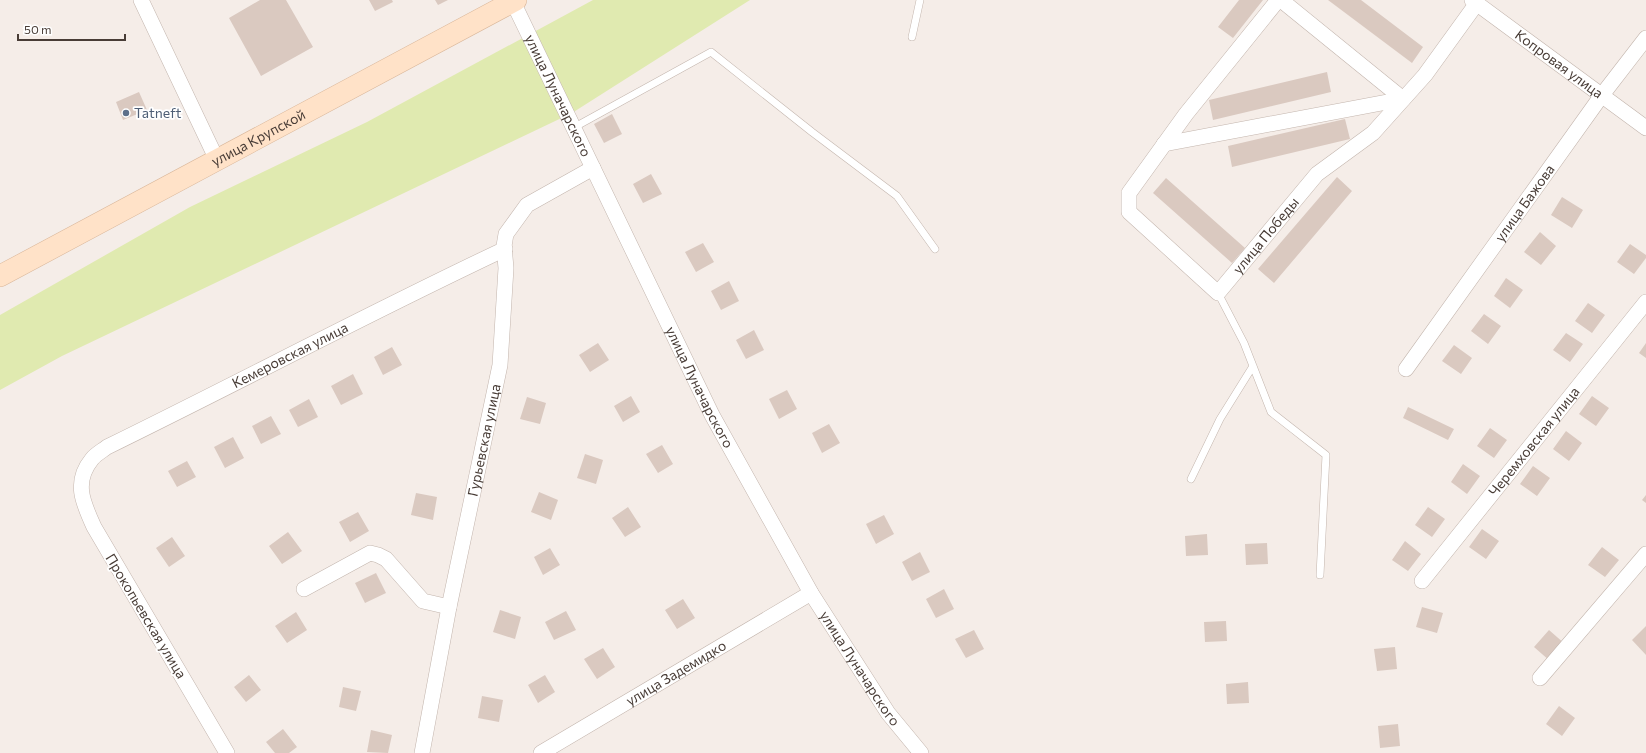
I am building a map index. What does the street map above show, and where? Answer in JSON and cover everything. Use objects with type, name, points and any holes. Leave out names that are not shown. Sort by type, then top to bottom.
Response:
[{"type":"street","points":[[141,0],[217,160]]},
{"type":"street","points":[[1218,293],[1129,212],[1129,193],[1186,114],[1278,0]]},
{"type":"street","points":[[1281,0],[1403,99]]},
{"type":"street","name":"улица Крупской","points":[[0,276],[515,1]]},
{"type":"street","name":"улица Луначарского","points":[[515,1],[592,168],[712,415],[810,593],[888,713],[921,753]]},
{"type":"street","name":"улица Победы","points":[[1218,293],[1317,174],[1373,133],[1425,75],[1475,2]]},
{"type":"street","name":"Копровая улица","points":[[1475,2],[1646,128]]},
{"type":"street","name":"улица Бажова","points":[[1406,369],[1602,95],[1646,38]]},
{"type":"street","points":[[1164,144],[1403,99]]},
{"type":"street","name":"Гурьевская улица","points":[[422,753],[449,607],[500,365],[506,273],[506,234],[527,205],[592,168]]},
{"type":"street","name":"Кемеровская улица","points":[[84,473],[93,458],[107,447],[453,273],[505,249]]},
{"type":"street","name":"Черемховская улица","points":[[1422,581],[1646,302]]},
{"type":"street","name":"Прокопьевская улица","points":[[84,473],[81,487],[84,504],[94,527],[227,753]]},
{"type":"street","points":[[304,589],[370,553],[378,554],[386,559],[423,600],[449,607]]},
{"type":"street","points":[[1540,678],[1646,554]]},
{"type":"street","name":"улица Задемидко","points":[[542,753],[810,593]]},
{"type":"lane","points":[[912,37],[920,0]]},
{"type":"lane","points":[[573,128],[711,52],[812,132],[897,196],[935,249]]},
{"type":"lane","points":[[1218,293],[1244,343],[1271,412],[1326,455],[1320,575]]},
{"type":"lane","points":[[1191,479],[1220,419],[1253,366]]},
{"type":"green space","points":[[593,0],[750,0],[572,113],[62,356],[0,390],[0,315],[190,207],[367,122]]},
{"type":"building","points":[[260,0],[286,0],[313,47],[261,76],[229,18]]},
{"type":"building","points":[[369,0],[392,0],[393,2],[375,11]]},
{"type":"building","points":[[435,0],[448,0],[438,5]]},
{"type":"building","points":[[1239,0],[1263,0],[1233,38],[1218,27]]},
{"type":"building","points":[[1328,0],[1361,0],[1423,47],[1412,63]]},
{"type":"building","points":[[1327,72],[1331,92],[1213,120],[1209,100]]},
{"type":"building","points":[[139,92],[147,110],[123,120],[116,102]]},
{"type":"building","points":[[612,114],[622,134],[604,143],[594,124]]},
{"type":"building","points":[[1345,119],[1350,139],[1232,167],[1228,146]]},
{"type":"building","points":[[651,174],[662,194],[643,203],[633,184]]},
{"type":"building","points":[[1337,177],[1352,191],[1274,283],[1258,269]]},
{"type":"building","points":[[1166,178],[1245,248],[1232,263],[1153,193]]},
{"type":"building","points":[[1562,197],[1583,210],[1572,228],[1551,215]]},
{"type":"building","points":[[1540,232],[1556,246],[1541,265],[1524,252]]},
{"type":"building","points":[[703,243],[714,262],[696,272],[685,252]]},
{"type":"building","points":[[1630,244],[1646,255],[1646,258],[1634,274],[1617,262]]},
{"type":"building","points":[[1506,278],[1523,290],[1510,308],[1494,296]]},
{"type":"building","points":[[729,281],[739,301],[721,310],[711,291]]},
{"type":"building","points":[[1588,303],[1605,315],[1592,333],[1575,321]]},
{"type":"building","points":[[1484,314],[1501,326],[1488,344],[1471,331]]},
{"type":"building","points":[[754,330],[764,350],[746,359],[736,340]]},
{"type":"building","points":[[1566,333],[1583,344],[1570,362],[1553,350]]},
{"type":"building","points":[[598,343],[609,360],[590,372],[579,355]]},
{"type":"building","points":[[1646,343],[1646,358],[1639,353]]},
{"type":"building","points":[[1454,345],[1472,358],[1461,374],[1442,361]]},
{"type":"building","points":[[392,347],[402,365],[383,375],[374,357]]},
{"type":"building","points":[[353,374],[363,394],[341,405],[331,386]]},
{"type":"building","points":[[787,390],[797,409],[779,419],[769,399]]},
{"type":"building","points":[[631,396],[640,412],[623,422],[614,406]]},
{"type":"building","points":[[1592,396],[1609,408],[1596,426],[1579,414]]},
{"type":"building","points":[[527,397],[546,403],[540,424],[520,419]]},
{"type":"building","points":[[309,399],[318,417],[298,427],[289,410]]},
{"type":"building","points":[[1408,407],[1454,429],[1448,440],[1403,418]]},
{"type":"building","points":[[271,416],[281,434],[261,444],[252,426]]},
{"type":"building","points":[[829,424],[840,443],[822,453],[812,433]]},
{"type":"building","points":[[1490,428],[1507,440],[1494,458],[1477,446]]},
{"type":"building","points":[[1566,431],[1582,443],[1569,461],[1553,449]]},
{"type":"building","points":[[233,437],[244,458],[225,468],[214,447]]},
{"type":"building","points":[[662,445],[673,464],[658,473],[646,454]]},
{"type":"building","points":[[585,454],[603,460],[596,484],[577,478]]},
{"type":"building","points":[[187,461],[196,477],[177,487],[168,471]]},
{"type":"building","points":[[1463,464],[1480,476],[1467,494],[1451,482]]},
{"type":"building","points":[[1533,466],[1550,478],[1537,496],[1520,484]]},
{"type":"building","points":[[539,492],[558,500],[551,520],[531,512]]},
{"type":"building","points":[[416,493],[437,497],[433,520],[411,515]]},
{"type":"building","points":[[1646,495],[1646,503],[1642,500]]},
{"type":"building","points":[[628,507],[641,527],[625,537],[612,518]]},
{"type":"building","points":[[1428,507],[1445,519],[1432,537],[1415,525]]},
{"type":"building","points":[[358,512],[369,531],[350,542],[339,522]]},
{"type":"building","points":[[884,515],[894,534],[876,544],[866,524]]},
{"type":"building","points":[[1482,529],[1499,541],[1486,559],[1469,547]]},
{"type":"building","points":[[288,532],[302,551],[282,564],[269,546]]},
{"type":"building","points":[[1207,534],[1208,555],[1186,556],[1185,536]]},
{"type":"building","points":[[172,537],[185,556],[169,567],[156,548]]},
{"type":"building","points":[[1405,541],[1421,554],[1408,571],[1392,560]]},
{"type":"building","points":[[1267,543],[1268,564],[1246,565],[1245,544]]},
{"type":"building","points":[[1602,547],[1619,560],[1605,577],[1588,565]]},
{"type":"building","points":[[550,548],[560,565],[543,575],[534,557]]},
{"type":"building","points":[[920,552],[930,572],[912,581],[902,562]]},
{"type":"building","points":[[376,573],[386,593],[365,603],[355,583]]},
{"type":"building","points":[[944,589],[954,609],[936,618],[926,599]]},
{"type":"building","points":[[683,599],[695,618],[677,629],[665,610]]},
{"type":"building","points":[[1422,607],[1443,613],[1437,633],[1416,627]]},
{"type":"building","points":[[500,610],[521,617],[515,639],[493,632]]},
{"type":"building","points":[[566,611],[576,630],[554,640],[545,622]]},
{"type":"building","points":[[296,612],[307,630],[287,643],[275,626]]},
{"type":"building","points":[[1226,621],[1227,641],[1205,642],[1204,622]]},
{"type":"building","points":[[1646,626],[1646,655],[1632,640]]},
{"type":"building","points":[[974,630],[984,649],[966,658],[955,639]]},
{"type":"building","points":[[1549,630],[1565,644],[1550,661],[1534,647]]},
{"type":"building","points":[[1395,647],[1397,669],[1377,671],[1374,649]]},
{"type":"building","points":[[603,648],[615,667],[597,679],[584,659]]},
{"type":"building","points":[[249,675],[261,690],[246,702],[234,687]]},
{"type":"building","points":[[545,675],[555,692],[538,703],[528,685]]},
{"type":"building","points":[[1248,682],[1249,703],[1227,704],[1226,684]]},
{"type":"building","points":[[343,687],[361,691],[356,711],[339,707]]},
{"type":"building","points":[[482,696],[503,700],[499,722],[478,718]]},
{"type":"building","points":[[1559,706],[1575,718],[1562,736],[1546,724]]},
{"type":"building","points":[[1398,724],[1400,746],[1380,748],[1378,726]]},
{"type":"building","points":[[283,729],[297,747],[289,753],[275,753],[266,742]]},
{"type":"building","points":[[371,730],[392,735],[388,753],[367,752]]},
{"type":"place","name":"Tatneft","points":[[126,113]]}]
